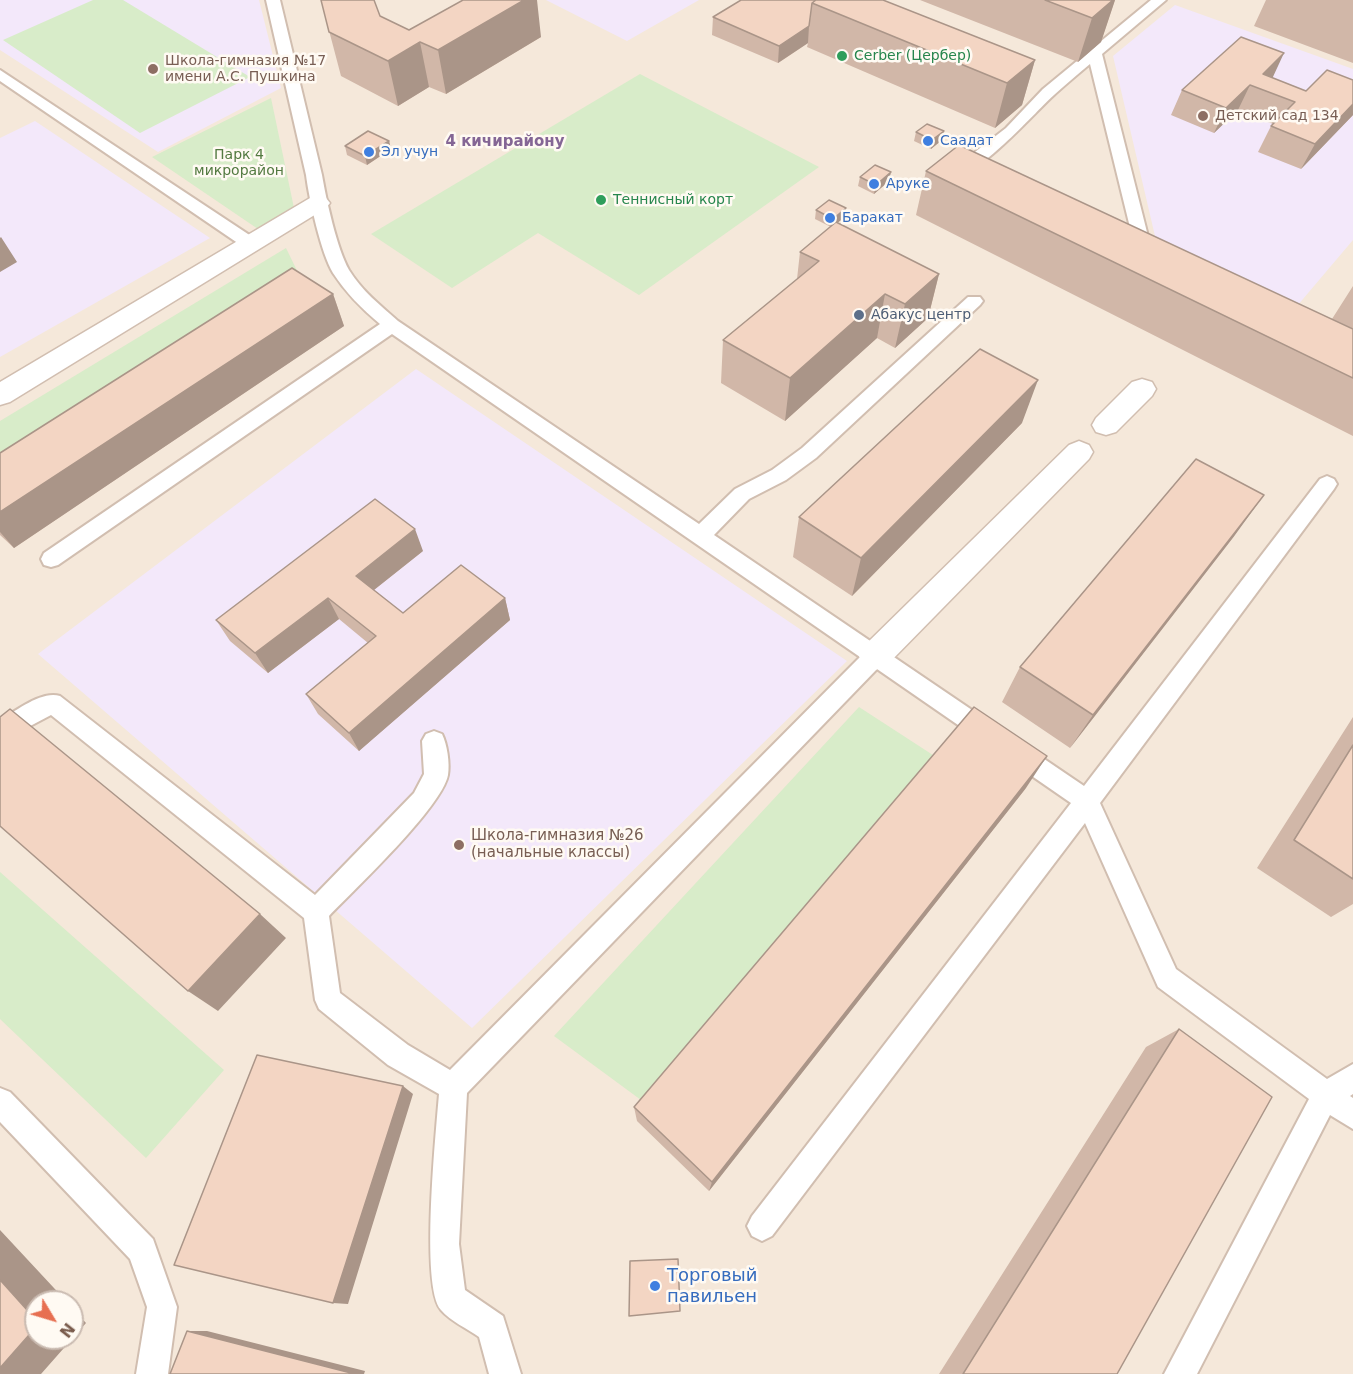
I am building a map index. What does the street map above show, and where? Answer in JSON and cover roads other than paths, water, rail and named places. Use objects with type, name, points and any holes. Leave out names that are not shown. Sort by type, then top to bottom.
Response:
[{"type":"street","points":[[0,395],[318,203]]},
{"type":"street","points":[[1106,425],[1142,389]]},
{"type":"street","points":[[875,656],[1079,452]]},
{"type":"lane","points":[[273,0],[314,175],[318,203],[340,270],[362,299],[392,325],[1087,801],[1167,978],[1353,1115]]},
{"type":"lane","points":[[959,172],[1011,131],[1043,90],[1095,54],[1159,0]]},
{"type":"lane","points":[[1100,25],[1122,33]]},
{"type":"lane","points":[[1095,54],[1148,264]]},
{"type":"lane","points":[[0,74],[251,244]]},
{"type":"lane","points":[[699,537],[742,494],[779,475],[809,453],[974,301]]},
{"type":"lane","points":[[51,559],[392,325]]},
{"type":"lane","points":[[762,1226],[1327,484]]},
{"type":"lane","points":[[505,1374],[492,1327],[452,1299],[444,1244],[453,1087],[875,656]]},
{"type":"lane","points":[[0,732],[52,703],[316,912],[328,1000],[398,1055],[453,1087]]},
{"type":"lane","points":[[316,912],[422,801],[436,775],[434,741]]},
{"type":"lane","points":[[1180,1374],[1326,1095],[1353,1078]]},
{"type":"lane","points":[[0,1102],[142,1250],[162,1307],[152,1374]]},
{"type":"place","name":"Cerber (Цербер)","points":[[842,56]]},
{"type":"place","name":"Школа-гимназия №17 имени А.С. Пушкина","points":[[153,69]]},
{"type":"place","name":"Детский сад 134","points":[[1203,116]]},
{"type":"place","name":"Саадат","points":[[928,141]]},
{"type":"place","name":"Эл учун","points":[[369,152]]},
{"type":"place","name":"Аруке","points":[[874,184]]},
{"type":"place","name":"Теннисный корт","points":[[601,200]]},
{"type":"place","name":"Баракат","points":[[830,218]]},
{"type":"place","name":"Абакус центр","points":[[859,315]]},
{"type":"place","name":"Школа-гимназия №26 (начальные классы)","points":[[459,845]]},
{"type":"place","name":"Торговый павильен","points":[[655,1286]]},
{"type":"district","name":"4 кичирайону","points":[[505,142]]},
{"type":"park label","name":"Парк 4 микрорайон","points":[[239,164]]}]
